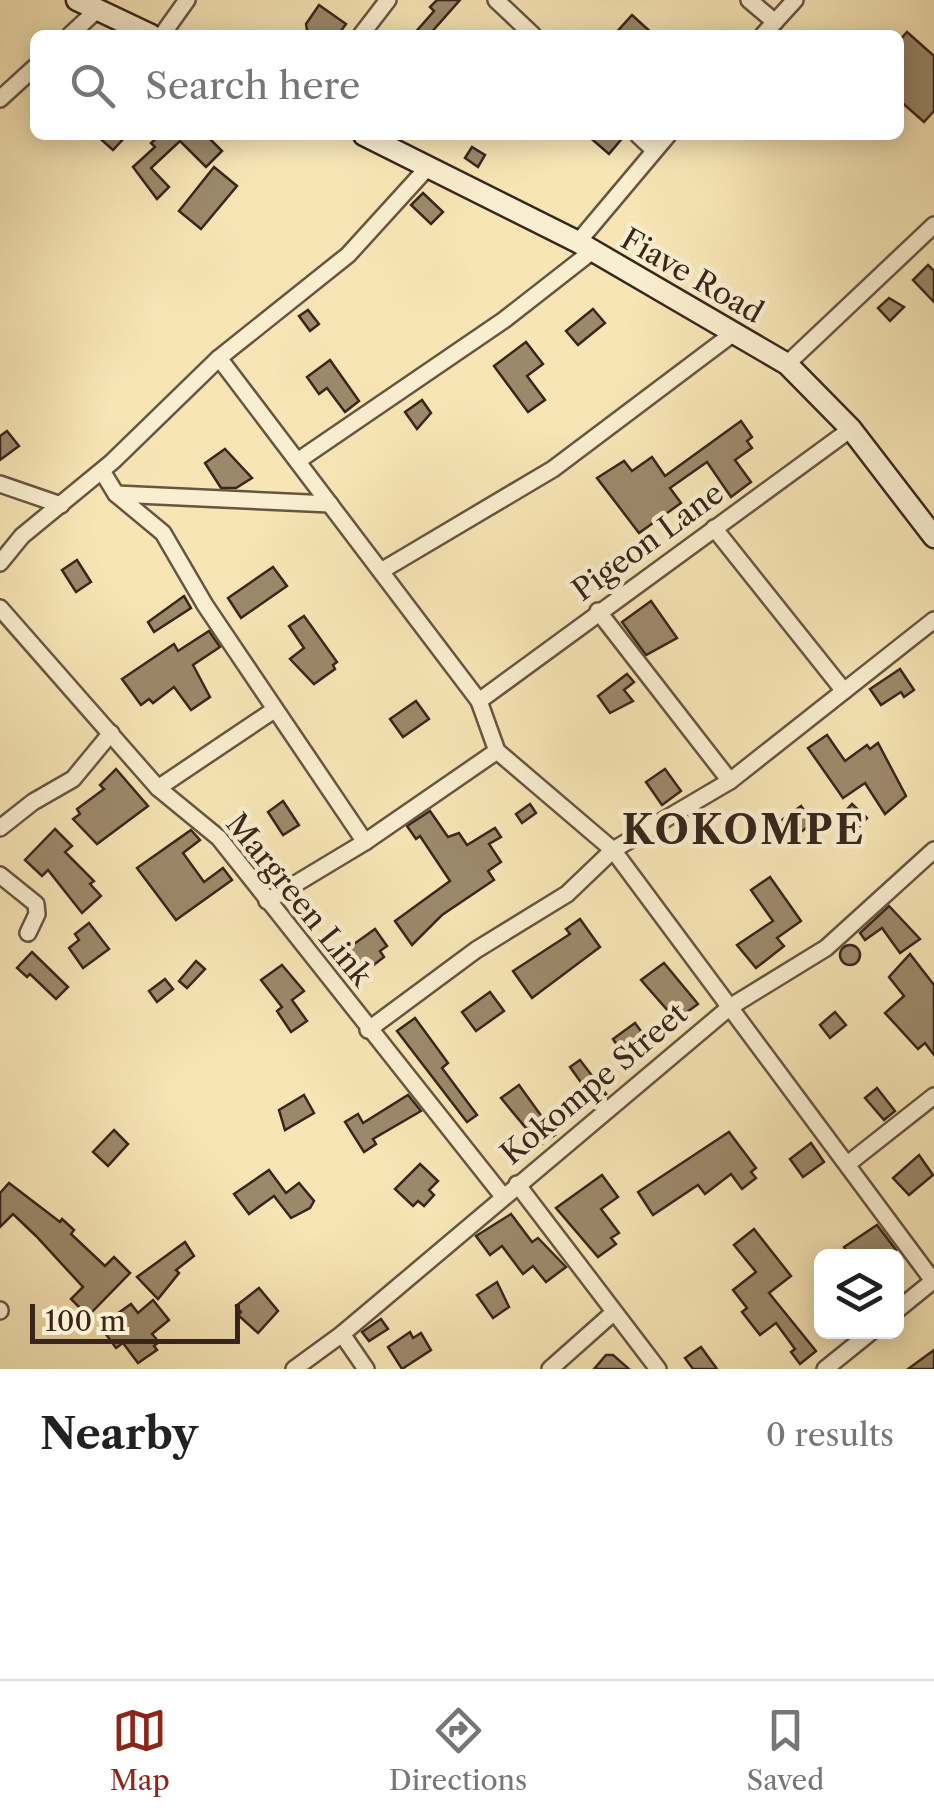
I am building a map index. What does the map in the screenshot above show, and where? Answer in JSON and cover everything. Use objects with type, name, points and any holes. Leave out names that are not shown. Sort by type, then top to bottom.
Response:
[{"type":"street","points":[[78,0],[140,30]]},
{"type":"street","points":[[166,30],[187,0]]},
{"type":"street","points":[[365,30],[388,0]]},
{"type":"street","points":[[496,0],[528,30]]},
{"type":"street","points":[[749,0],[775,22]]},
{"type":"street","points":[[768,30],[795,0]]},
{"type":"street","points":[[75,30],[97,10]]},
{"type":"street","points":[[0,99],[30,72]]},
{"type":"street","name":"Fiave Road","points":[[374,140],[585,247],[787,364],[851,429],[934,537]]},
{"type":"street","points":[[643,140],[654,150]]},
{"type":"street","points":[[299,460],[504,320],[585,247],[663,140]]},
{"type":"street","points":[[0,562],[22,536],[102,470],[219,358],[348,255],[429,166]]},
{"type":"street","points":[[787,364],[930,236]]},
{"type":"street","points":[[380,571],[553,469],[731,335]]},
{"type":"street","points":[[219,358],[479,701],[497,751],[613,850],[849,1163],[934,1282],[904,1305]]},
{"type":"street","name":"Pigeon Lane","points":[[479,701],[851,429]]},
{"type":"street","points":[[102,470],[116,494],[163,533],[274,710],[365,842]]},
{"type":"street","points":[[0,484],[62,505]]},
{"type":"street","points":[[116,494],[330,504]]},
{"type":"street","points":[[714,528],[844,691]]},
{"type":"street","name":"Margreen Link","points":[[0,608],[158,788],[219,838],[502,1195]]},
{"type":"street","points":[[598,611],[730,781]]},
{"type":"street","points":[[368,1030],[476,950],[567,894],[613,850],[730,781],[934,620]]},
{"type":"street","points":[[158,788],[274,710]]},
{"type":"street","points":[[0,828],[33,802],[73,779],[111,733]]},
{"type":"street","points":[[267,901],[365,842],[497,751]]},
{"type":"street","name":"Kokompe Street","points":[[294,1369],[342,1334],[502,1195],[730,1008],[826,948],[934,850]]},
{"type":"street","points":[[0,875],[36,904],[28,932]]},
{"type":"street","points":[[849,1163],[934,1096]]},
{"type":"street","points":[[517,1184],[658,1369]]},
{"type":"street","points":[[550,1369],[613,1313]]},
{"type":"street","points":[[342,1334],[366,1369]]},
{"type":"street","points":[[825,1369],[862,1339]]},
{"type":"building","points":[[437,0],[460,0],[433,30],[417,30],[434,11],[430,7]]},
{"type":"building","points":[[319,5],[346,24],[342,30],[307,30],[306,24]]},
{"type":"building","points":[[632,15],[648,30],[618,30]]},
{"type":"building","points":[[907,32],[934,56],[934,111],[924,122],[904,104]]},
{"type":"building","points":[[102,140],[122,140],[113,150]]},
{"type":"building","points":[[154,140],[211,140],[222,151],[206,167],[180,141],[151,168],[169,187],[157,199],[133,167],[155,147],[151,143]]},
{"type":"building","points":[[593,140],[621,140],[609,154]]},
{"type":"building","points":[[472,147],[485,155],[478,167],[465,158]]},
{"type":"building","points":[[214,167],[237,186],[201,229],[179,211]]},
{"type":"building","points":[[423,193],[443,212],[431,224],[411,205]]},
{"type":"building","points":[[928,265],[934,271],[934,302],[913,280]]},
{"type":"building","points":[[889,298],[904,307],[890,321],[878,308]]},
{"type":"building","points":[[593,309],[605,323],[578,345],[566,331]]},
{"type":"building","points":[[308,310],[319,324],[310,331],[299,316]]},
{"type":"building","points":[[526,342],[543,364],[527,376],[545,400],[528,412],[494,366]]},
{"type":"building","points":[[330,360],[359,401],[345,412],[327,388],[319,394],[307,377]]},
{"type":"building","points":[[422,400],[431,413],[417,429],[405,412]]},
{"type":"building","points":[[741,421],[752,437],[747,441],[752,448],[735,460],[751,482],[731,497],[707,462],[670,488],[681,503],[639,533],[597,478],[624,461],[632,471],[652,457],[665,476]]},
{"type":"building","points":[[7,431],[19,446],[0,460],[0,436]]},
{"type":"building","points":[[225,449],[252,478],[236,488],[221,488],[205,463]]},
{"type":"building","points":[[77,560],[91,582],[76,592],[62,570]]},
{"type":"building","points":[[273,567],[287,586],[241,618],[228,598]]},
{"type":"building","points":[[184,596],[191,608],[154,632],[148,622]]},
{"type":"building","points":[[651,601],[677,638],[646,655],[622,622]]},
{"type":"building","points":[[304,616],[337,662],[333,665],[335,669],[314,684],[290,659],[304,648],[289,626]]},
{"type":"building","points":[[209,631],[220,647],[193,665],[210,697],[191,710],[174,687],[153,703],[149,699],[141,705],[122,679],[174,644],[178,651]]},
{"type":"building","points":[[900,669],[914,690],[904,697],[901,692],[881,705],[870,689]]},
{"type":"building","points":[[627,674],[634,682],[624,690],[633,701],[610,713],[598,696]]},
{"type":"building","points":[[416,701],[429,719],[403,737],[390,719]]},
{"type":"building","points":[[827,735],[845,761],[867,745],[870,749],[878,743],[906,796],[885,814],[865,783],[843,798],[808,748]]},
{"type":"building","points":[[116,769],[148,806],[97,844],[73,819],[80,814],[77,809],[104,789],[100,785]]},
{"type":"building","points":[[665,769],[681,791],[662,805],[646,782]]},
{"type":"building","points":[[283,801],[299,825],[283,835],[268,812]]},
{"type":"building","points":[[530,804],[536,813],[522,823],[516,814]]},
{"type":"building","points":[[852,804],[867,818],[855,831],[840,817]]},
{"type":"building","points":[[801,806],[813,823],[794,837],[782,820]]},
{"type":"building","points":[[430,811],[448,837],[459,833],[467,845],[495,828],[501,837],[489,844],[501,862],[488,871],[494,880],[442,915],[412,945],[395,921],[450,881],[420,836],[416,839],[407,826]]},
{"type":"building","points":[[55,829],[72,846],[65,852],[94,881],[90,884],[101,896],[82,913],[48,870],[42,876],[25,860]]},
{"type":"building","points":[[191,830],[200,840],[183,853],[204,882],[223,868],[232,880],[176,920],[137,868]]},
{"type":"building","points":[[770,877],[801,921],[777,938],[784,946],[756,968],[737,945],[773,921],[751,890]]},
{"type":"building","points":[[889,906],[920,939],[900,953],[882,928],[865,940],[860,933]]},
{"type":"building","points":[[580,919],[600,947],[532,998],[513,971],[570,934],[566,929]]},
{"type":"building","points":[[89,923],[109,949],[83,968],[69,948],[79,940],[75,934]]},
{"type":"building","points":[[375,929],[387,946],[380,951],[384,957],[353,986],[333,959]]},
{"type":"building","points":[[846,945],[854,945],[860,955],[854,965],[846,965],[840,959],[840,951]]},
{"type":"building","points":[[32,952],[68,987],[56,999],[30,974],[27,977],[17,968]]},
{"type":"building","points":[[910,954],[934,985],[934,1055],[925,1043],[918,1049],[885,1013],[904,996],[889,977]]},
{"type":"building","points":[[196,961],[205,969],[187,988],[179,981]]},
{"type":"building","points":[[664,963],[698,1004],[676,1020],[641,980]]},
{"type":"building","points":[[282,965],[304,991],[292,1000],[307,1021],[291,1032],[277,1011],[282,1007],[261,980]]},
{"type":"building","points":[[165,979],[173,989],[157,1002],[149,991]]},
{"type":"building","points":[[490,992],[504,1011],[476,1031],[462,1012]]},
{"type":"building","points":[[835,1012],[846,1025],[830,1038],[820,1025]]},
{"type":"building","points":[[415,1018],[448,1063],[442,1068],[477,1115],[467,1122],[397,1031]]},
{"type":"building","points":[[635,1023],[646,1038],[623,1054],[613,1039]]},
{"type":"building","points":[[580,1060],[606,1094],[595,1102],[570,1067]]},
{"type":"building","points":[[519,1085],[555,1135],[540,1145],[501,1098]]},
{"type":"building","points":[[877,1088],[895,1111],[884,1120],[865,1098]]},
{"type":"building","points":[[304,1095],[314,1113],[285,1130],[279,1110]]},
{"type":"building","points":[[408,1095],[421,1111],[373,1139],[376,1144],[364,1152],[345,1122],[358,1114],[363,1123]]},
{"type":"building","points":[[114,1130],[128,1144],[108,1166],[93,1152]]},
{"type":"building","points":[[729,1132],[756,1168],[751,1172],[756,1178],[742,1189],[731,1174],[705,1194],[698,1185],[653,1215],[638,1192]]},
{"type":"building","points":[[811,1143],[824,1162],[803,1177],[790,1159]]},
{"type":"building","points":[[919,1155],[933,1175],[909,1195],[893,1178]]},
{"type":"building","points":[[420,1164],[438,1181],[429,1190],[434,1195],[424,1206],[418,1201],[413,1206],[395,1189]]},
{"type":"building","points":[[269,1170],[286,1193],[299,1183],[314,1201],[310,1208],[291,1218],[274,1196],[249,1214],[234,1194]]},
{"type":"building","points":[[602,1175],[618,1197],[601,1209],[619,1233],[611,1238],[616,1244],[598,1257],[556,1208]]},
{"type":"building","points":[[9,1183],[60,1222],[62,1219],[74,1230],[71,1234],[105,1266],[114,1257],[130,1273],[88,1316],[71,1299],[83,1287],[36,1236],[13,1214],[0,1227],[0,1193]]},
{"type":"building","points":[[511,1214],[532,1242],[538,1238],[566,1267],[546,1282],[533,1266],[523,1274],[502,1246],[490,1255],[476,1236]]},
{"type":"building","points":[[877,1225],[895,1249],[845,1249]]},
{"type":"building","points":[[754,1229],[791,1276],[769,1293],[816,1351],[800,1364],[791,1352],[795,1349],[776,1323],[760,1335],[742,1312],[747,1308],[733,1290],[756,1272],[734,1245]]},
{"type":"building","points":[[185,1242],[194,1256],[176,1270],[179,1273],[158,1299],[137,1277]]},
{"type":"building","points":[[497,1282],[509,1307],[493,1318],[477,1295]]},
{"type":"building","points":[[259,1288],[278,1311],[258,1333],[238,1315],[241,1312],[236,1306]]},
{"type":"building","points":[[153,1300],[169,1320],[152,1334],[159,1342],[154,1346],[157,1350],[138,1363],[123,1343],[116,1348],[100,1326],[131,1304],[138,1313]]},
{"type":"building","points":[[381,1319],[388,1329],[369,1341],[362,1332]]},
{"type":"building","points":[[410,1332],[413,1338],[421,1333],[431,1350],[402,1369],[388,1347]]},
{"type":"building","points":[[701,1347],[717,1369],[693,1369],[685,1358]]},
{"type":"building","points":[[934,1350],[934,1369],[908,1369]]},
{"type":"building","points":[[606,1355],[613,1355],[629,1369],[594,1369]]},
{"type":"district","name":"KOKOMPE","points":[[744,830]]}]
